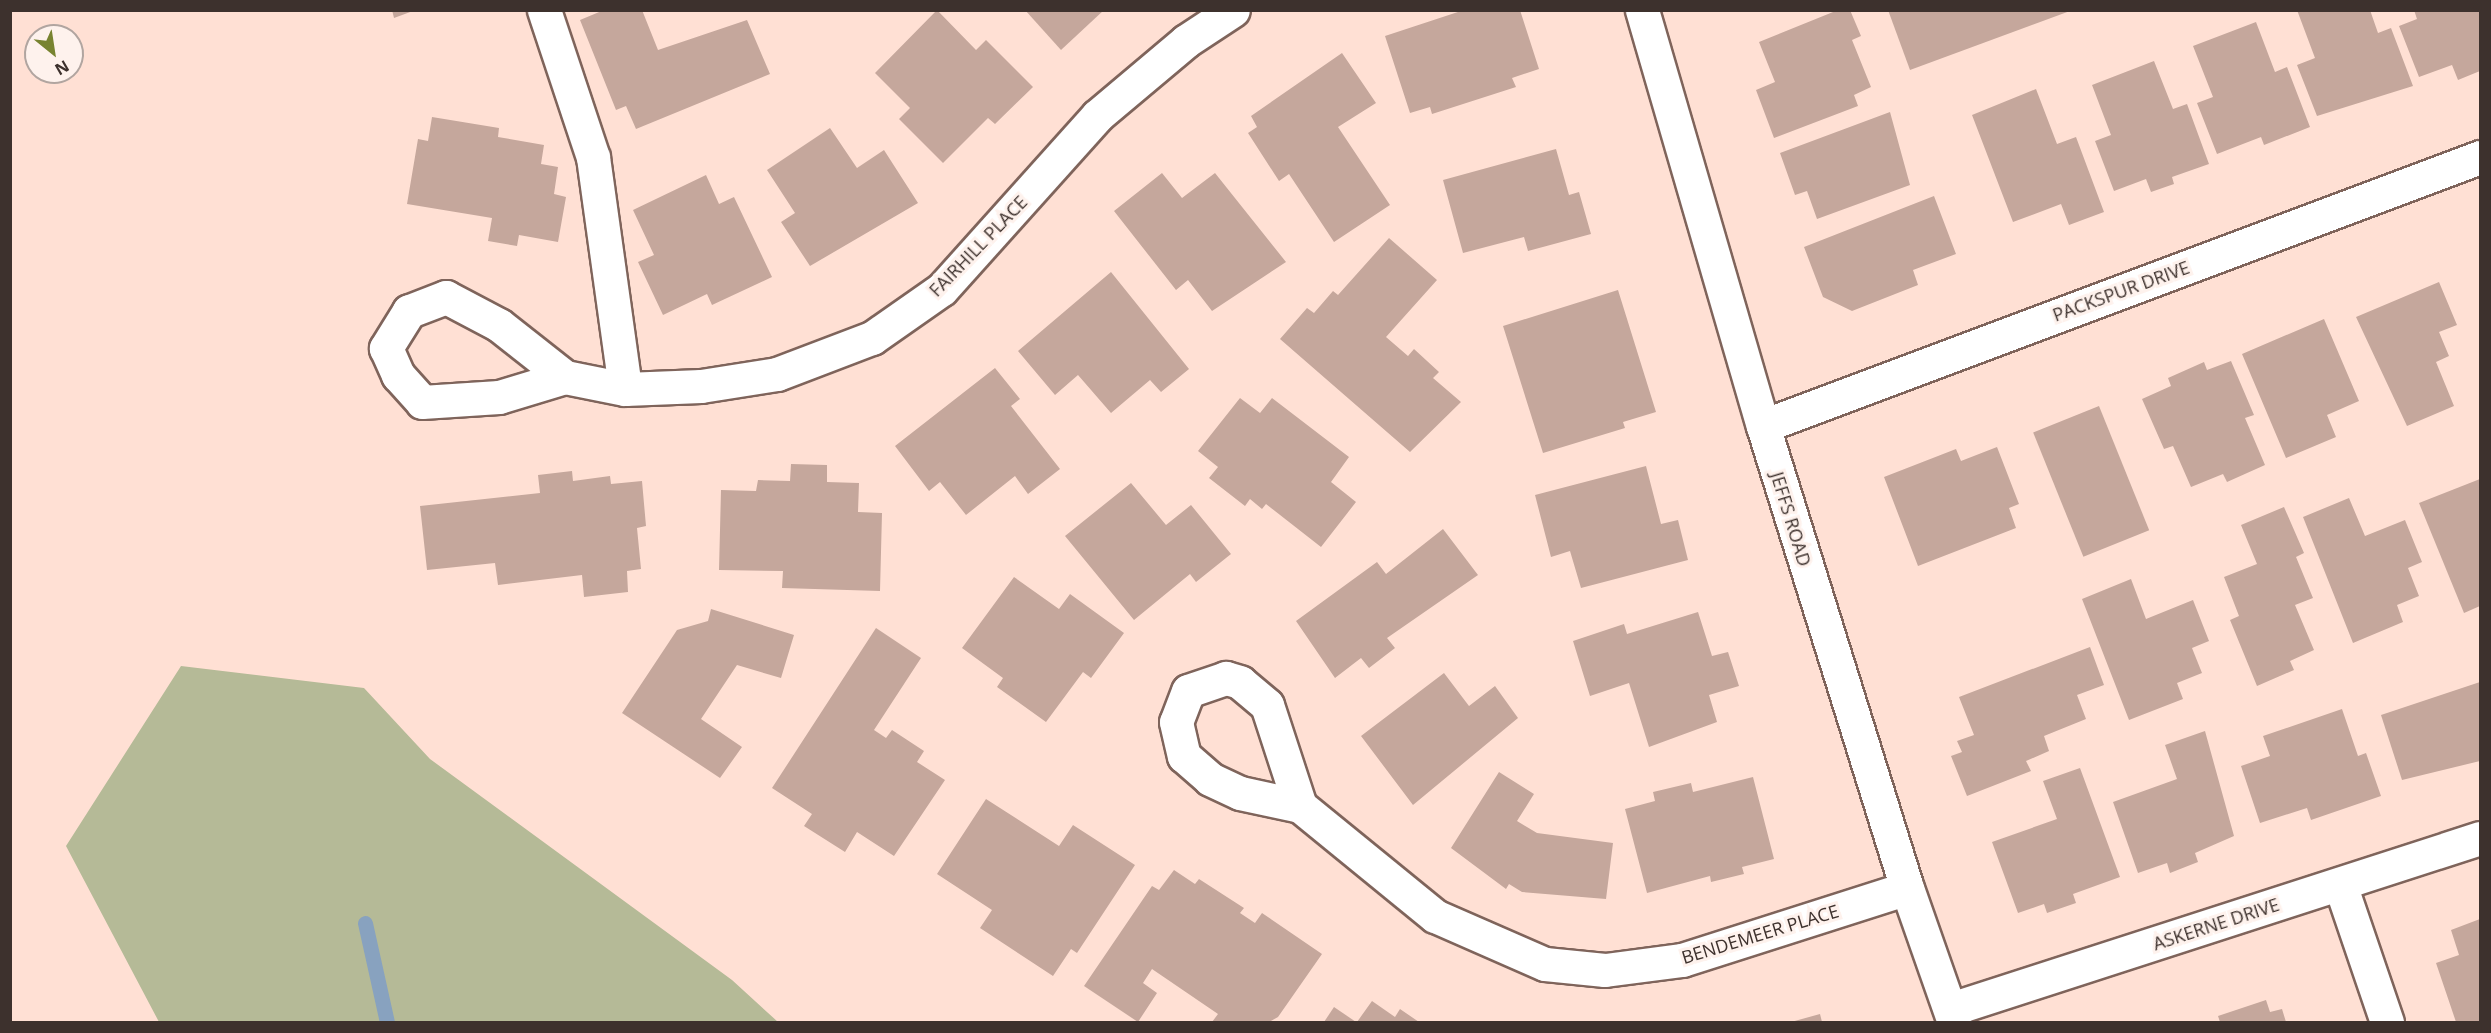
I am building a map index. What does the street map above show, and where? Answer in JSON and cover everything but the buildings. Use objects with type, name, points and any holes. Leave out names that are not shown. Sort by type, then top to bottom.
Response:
[{"type":"street","points":[[544,10],[594,157],[624,389]]},
{"type":"street","name":"FAIRHILL PLACE","points":[[565,377],[499,397],[423,402],[398,375],[386,348],[410,311],[446,297],[499,325],[565,377],[624,389],[701,386],[777,374],[872,338],[942,289],[1097,116],[1186,41],[1233,10]]},
{"type":"street","name":"JEFFS ROAD","points":[[1642,10],[1763,426],[1906,888],[1952,1016]]},
{"type":"street","name":"PACKSPUR DRIVE","points":[[1763,426],[2481,157]]},
{"type":"street","name":"BENDEMEER PLACE","points":[[1300,806],[1435,916],[1545,964],[1605,970],[1682,960],[1906,888]]},
{"type":"street","name":"ASKERNE DRIVE","points":[[1952,1016],[2481,838]]},
{"type":"street","points":[[2340,884],[2387,1023]]},
{"type":"green space","points":[[181,666],[364,688],[430,759],[732,980],[778,1022],[159,1022],[66,846]]},
{"type":"waterway","points":[[365,923],[387,1022]]}]
